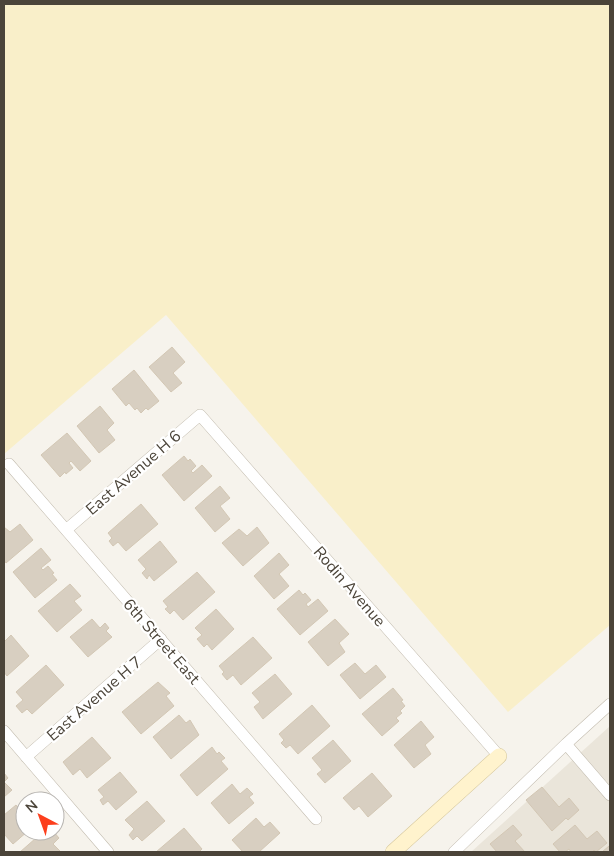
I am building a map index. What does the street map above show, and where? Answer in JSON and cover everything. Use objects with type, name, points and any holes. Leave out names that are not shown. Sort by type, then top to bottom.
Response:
[{"type":"street","name":"East Avenue H 6","points":[[66,530],[200,415]]},
{"type":"street","name":"Rodin Avenue","points":[[200,415],[499,756]]},
{"type":"street","name":"6th Street East","points":[[9,464],[316,818]]},
{"type":"street","name":"East Avenue H 7","points":[[26,757],[161,640]]},
{"type":"street","points":[[454,852],[610,704]]},
{"type":"street","points":[[4,731],[108,852]]},
{"type":"street","points":[[566,744],[610,795]]},
{"type":"street","points":[[393,852],[499,756]]},
{"type":"shaded area","points":[[610,726],[610,852],[471,852]]},
{"type":"sand","points":[[4,4],[610,4],[610,625],[508,712],[166,315],[4,454]]},
{"type":"building","points":[[172,347],[185,362],[173,373],[182,383],[171,392],[149,367]]},
{"type":"building","points":[[134,370],[159,401],[141,413],[137,408],[135,410],[129,403],[126,406],[112,389]]},
{"type":"building","points":[[100,406],[114,423],[107,430],[115,440],[99,453],[77,426]]},
{"type":"building","points":[[67,433],[91,461],[80,471],[71,461],[69,463],[73,468],[60,477],[41,455]]},
{"type":"building","points":[[184,456],[188,461],[190,459],[196,466],[191,471],[193,473],[202,465],[212,476],[184,501],[162,475]]},
{"type":"building","points":[[220,486],[230,498],[220,506],[230,519],[215,532],[195,508]]},
{"type":"building","points":[[141,504],[158,524],[126,551],[118,542],[113,546],[109,541],[112,538],[108,533]]},
{"type":"building","points":[[20,524],[33,540],[6,563],[4,560],[4,527],[10,532]]},
{"type":"building","points":[[257,527],[269,543],[243,566],[222,543],[239,529],[247,536]]},
{"type":"building","points":[[160,541],[177,562],[154,581],[149,575],[147,579],[142,573],[146,569],[138,560]]},
{"type":"building","points":[[41,548],[51,560],[41,568],[43,570],[48,566],[57,580],[35,598],[13,572]]},
{"type":"building","points":[[279,553],[289,565],[279,574],[289,586],[274,599],[254,576]]},
{"type":"building","points":[[197,572],[215,592],[183,620],[174,610],[170,614],[165,609],[168,607],[163,601]]},
{"type":"building","points":[[70,584],[81,596],[74,601],[82,610],[57,632],[38,611]]},
{"type":"building","points":[[299,590],[303,595],[305,593],[311,600],[306,604],[308,607],[318,599],[328,611],[300,635],[277,609]]},
{"type":"building","points":[[216,609],[234,629],[212,650],[207,644],[204,647],[197,639],[202,635],[195,628]]},
{"type":"building","points":[[92,619],[100,628],[105,623],[109,628],[106,631],[112,637],[88,657],[70,637]]},
{"type":"building","points":[[335,619],[349,634],[339,643],[345,652],[328,666],[308,642]]},
{"type":"building","points":[[11,635],[29,656],[7,676],[4,672],[4,642]]},
{"type":"building","points":[[253,637],[272,658],[241,685],[233,675],[227,680],[219,666]]},
{"type":"building","points":[[355,663],[365,674],[376,665],[386,677],[360,699],[340,675]]},
{"type":"building","points":[[46,665],[64,685],[32,714],[27,709],[22,713],[16,706],[23,700],[16,692]]},
{"type":"building","points":[[275,674],[292,694],[263,719],[254,707],[260,702],[252,693]]},
{"type":"building","points":[[158,682],[170,693],[166,696],[174,706],[141,734],[122,712]]},
{"type":"building","points":[[393,688],[403,700],[401,701],[405,706],[400,711],[402,713],[396,718],[399,721],[382,736],[362,714]]},
{"type":"building","points":[[312,705],[330,726],[298,754],[290,745],[286,748],[281,743],[284,740],[279,734]]},
{"type":"building","points":[[179,715],[186,723],[190,720],[199,735],[171,759],[153,737]]},
{"type":"building","points":[[421,721],[434,737],[425,745],[431,754],[414,768],[394,745]]},
{"type":"building","points":[[92,737],[111,758],[87,778],[80,769],[73,775],[63,762]]},
{"type":"building","points":[[333,740],[351,761],[325,783],[317,774],[322,770],[312,758]]},
{"type":"building","points":[[212,747],[217,754],[219,752],[225,758],[221,761],[228,769],[197,796],[180,775]]},
{"type":"building","points":[[120,772],[137,792],[116,810],[108,801],[103,805],[100,800],[104,797],[98,790]]},
{"type":"building","points":[[4,773],[8,778],[4,782]]},
{"type":"building","points":[[372,773],[392,796],[368,817],[359,806],[354,810],[343,798]]},
{"type":"building","points":[[4,782],[12,790],[4,797]]},
{"type":"building","points":[[232,784],[240,794],[247,788],[253,794],[249,797],[254,803],[229,824],[211,803]]},
{"type":"building","points":[[542,787],[559,807],[569,798],[579,810],[568,820],[566,818],[552,831],[526,800]]},
{"type":"building","points":[[147,801],[165,821],[142,841],[137,836],[133,840],[129,835],[134,829],[125,820]]},
{"type":"building","points":[[15,806],[16,841],[13,844],[4,834],[4,815]]},
{"type":"building","points":[[256,818],[264,827],[270,822],[280,833],[259,852],[243,852],[232,840]]},
{"type":"building","points":[[513,825],[522,835],[515,841],[525,852],[497,852],[490,844]]},
{"type":"building","points":[[575,825],[587,839],[597,831],[607,843],[596,852],[594,850],[592,852],[571,852],[569,849],[565,852],[560,852],[553,844]]},
{"type":"building","points":[[184,828],[202,849],[199,852],[156,852]]},
{"type":"building","points":[[33,841],[56,841],[53,844],[61,852],[20,852]]},
{"type":"building","points":[[609,846],[610,852],[602,852]]}]
